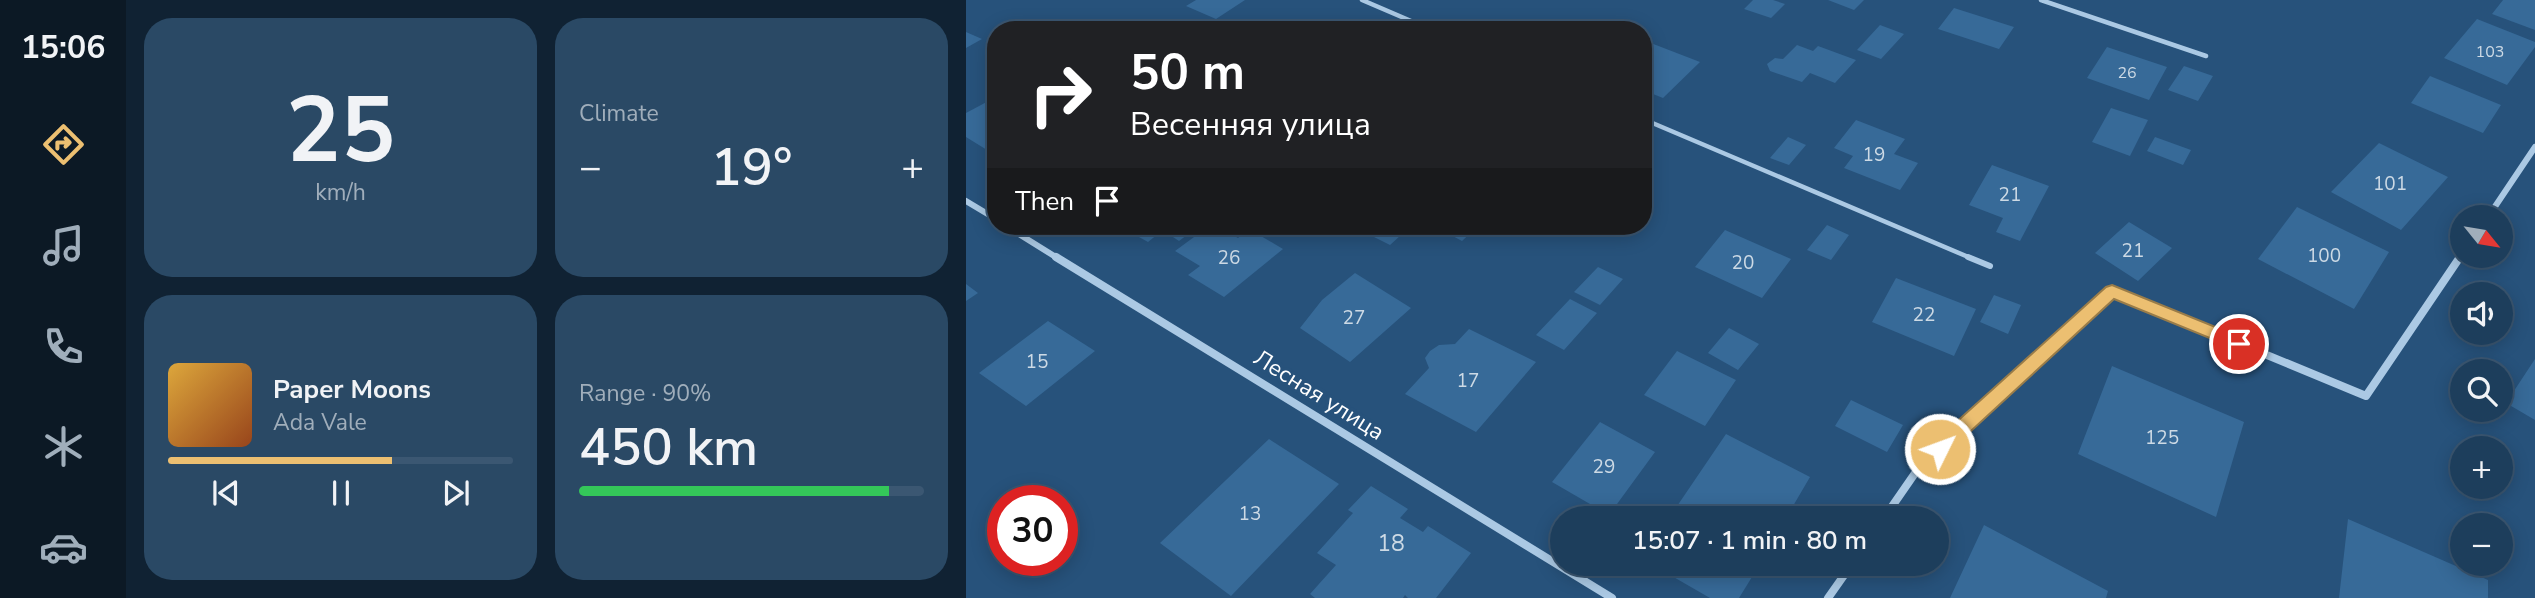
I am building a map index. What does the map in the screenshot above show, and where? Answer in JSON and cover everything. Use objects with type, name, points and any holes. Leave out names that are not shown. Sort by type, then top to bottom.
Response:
[{"type":"street","points":[[2496,205],[2535,147]]},
{"type":"street","points":[[966,201],[987,214]]},
{"type":"street","name":"Лесная улица","points":[[1021,235],[1612,598]]},
{"type":"street","points":[[1892,506],[1920,466],[2112,291],[2366,396],[2453,268]]},
{"type":"street","points":[[1828,598],[1844,576]]},
{"type":"lane","points":[[1362,0],[1411,21]]},
{"type":"lane","points":[[2040,0],[2206,56]]},
{"type":"lane","points":[[1652,123],[1990,266]]},
{"type":"building","points":[[1196,0],[1245,0],[1216,19],[1186,6]]},
{"type":"building","points":[[1753,0],[1773,0],[1785,4],[1771,18],[1744,9]]},
{"type":"building","points":[[1828,0],[1864,0],[1854,10]]},
{"type":"building","points":[[2503,0],[2535,0],[2535,30],[2492,14]]},
{"type":"building","points":[[1954,8],[2014,27],[1999,49],[1938,29]]},
{"type":"building","points":[[2477,19],[2535,42],[2535,47],[2507,85],[2444,58]]},
{"type":"building","points":[[1880,25],[1904,34],[1881,59],[1857,50]]},
{"type":"building","points":[[966,32],[982,39],[966,48]]},
{"type":"building","points":[[1652,43],[1700,62],[1663,98],[1652,94]]},
{"type":"building","points":[[1797,45],[1813,51],[1818,46],[1856,60],[1835,83],[1810,73],[1802,82],[1770,71],[1767,64],[1775,58],[1783,59]]},
{"type":"building","points":[[2107,47],[2167,67],[2149,100],[2087,78]]},
{"type":"building","points":[[2184,66],[2213,76],[2198,101],[2168,90]]},
{"type":"building","points":[[2430,76],[2501,105],[2483,133],[2411,103]]},
{"type":"building","points":[[987,102],[987,150],[966,137],[966,113]]},
{"type":"building","points":[[2111,108],[2148,120],[2130,156],[2092,142]]},
{"type":"building","points":[[1856,120],[1905,139],[1894,154],[1918,163],[1900,190],[1844,168],[1853,156],[1834,148]]},
{"type":"building","points":[[1788,137],[1806,145],[1789,165],[1770,158]]},
{"type":"building","points":[[2155,137],[2191,150],[2183,165],[2147,151]]},
{"type":"building","points":[[2379,143],[2448,177],[2401,230],[2331,192]]},
{"type":"building","points":[[1992,165],[2049,186],[2020,241],[1996,232],[2003,218],[1969,205]]},
{"type":"building","points":[[2297,207],[2389,252],[2354,309],[2258,259]]},
{"type":"building","points":[[2129,222],[2172,248],[2138,281],[2095,253]]},
{"type":"building","points":[[1827,225],[1849,235],[1831,260],[1807,250]]},
{"type":"building","points":[[1725,230],[1791,259],[1762,298],[1695,267]]},
{"type":"building","points":[[1135,235],[1157,235],[1148,242]]},
{"type":"building","points":[[1170,235],[1187,235],[1179,241]]},
{"type":"building","points":[[1197,235],[1233,235],[1238,238],[1242,235],[1259,235],[1283,249],[1224,297],[1188,275],[1200,266],[1175,251]]},
{"type":"building","points":[[1370,235],[1401,235],[1390,245]]},
{"type":"building","points":[[1451,235],[1468,235],[1462,241]]},
{"type":"building","points":[[1598,267],[1623,279],[1600,305],[1574,292]]},
{"type":"building","points":[[1355,273],[1411,308],[1350,362],[1300,328],[1322,300]]},
{"type":"building","points":[[1896,278],[1976,309],[1954,356],[1872,322]]},
{"type":"building","points":[[966,284],[978,293],[966,301]]},
{"type":"building","points":[[1994,295],[2021,305],[2008,334],[1980,322]]},
{"type":"building","points":[[1570,299],[1597,313],[1564,350],[1536,335]]},
{"type":"building","points":[[1048,321],[1095,351],[1026,406],[979,373]]},
{"type":"building","points":[[1729,328],[1759,344],[1738,370],[1708,353]]},
{"type":"building","points":[[1469,329],[1536,362],[1476,432],[1405,394],[1429,368],[1425,358],[1430,351],[1439,345],[1455,344]]},
{"type":"building","points":[[1677,351],[1736,380],[1705,426],[1644,395]]},
{"type":"building","points":[[2535,359],[2535,420],[2513,407],[2513,392]]},
{"type":"building","points":[[2112,366],[2244,422],[2216,517],[2078,454]]},
{"type":"building","points":[[1851,400],[1903,425],[1887,452],[1835,426]]},
{"type":"building","points":[[1600,422],[1655,452],[1616,506],[1593,506],[1552,482]]},
{"type":"building","points":[[1726,434],[1810,477],[1793,506],[1677,506]]},
{"type":"building","points":[[1269,439],[1339,484],[1231,596],[1160,543]]},
{"type":"building","points":[[1371,486],[1408,509],[1400,518],[1423,532],[1428,526],[1471,553],[1436,598],[1408,598],[1405,595],[1403,598],[1315,598],[1310,594],[1336,565],[1317,553],[1353,513],[1348,510]]},
{"type":"building","points":[[2348,519],[2450,563],[2450,576],[2479,576],[2488,580],[2488,598],[2339,598]]},
{"type":"building","points":[[1984,525],[2108,591],[2106,598],[1950,598]]},
{"type":"building","points":[[1672,576],[1753,576],[1739,598],[1710,598]]},
{"type":"route","points":[[1940,449],[2112,291],[2239,344]]}]
